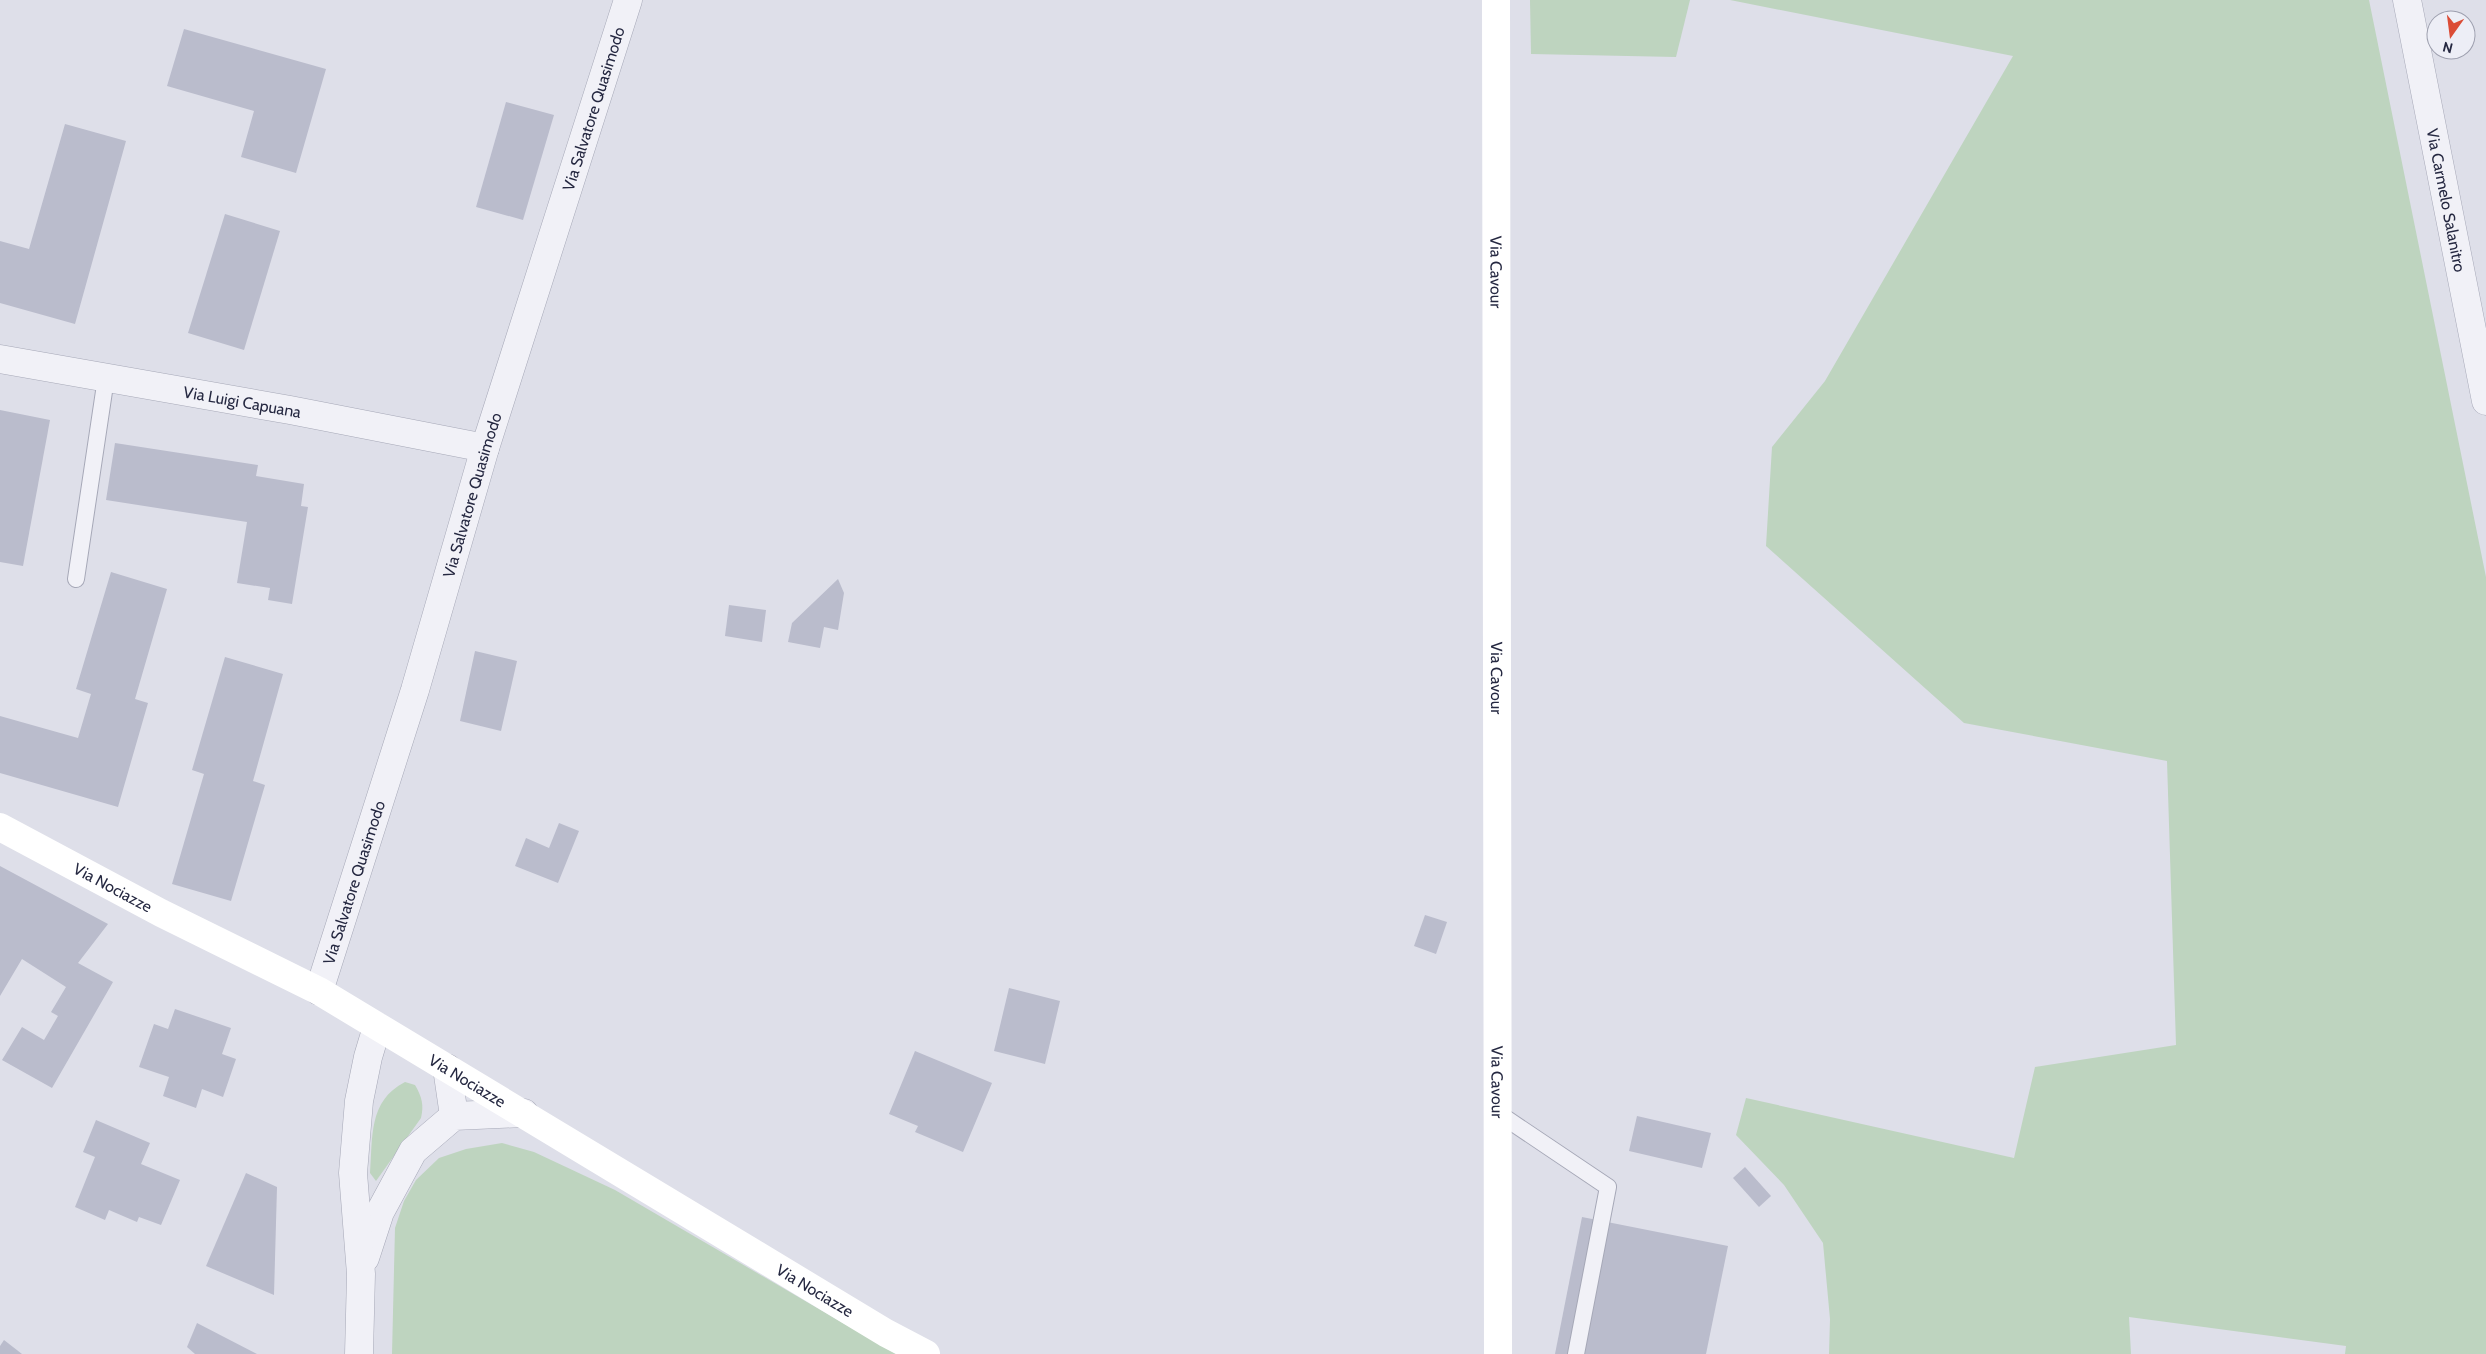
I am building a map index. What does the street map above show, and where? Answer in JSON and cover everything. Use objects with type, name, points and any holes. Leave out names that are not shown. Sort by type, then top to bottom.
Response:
[{"type":"street","name":"Via Salvatore Quasimodo","points":[[319,991],[415,690],[485,448],[628,0]]},
{"type":"street","name":"Via Cavour","points":[[1496,0],[1498,1354]]},
{"type":"street","name":"Via Carmelo Salanitro","points":[[2407,0],[2486,401]]},
{"type":"street","name":"Via Luigi Capuana","points":[[0,360],[290,410],[485,448]]},
{"type":"street","name":"Via Nociazze","points":[[0,827],[161,913],[319,991],[886,1333],[926,1354]]},
{"type":"street","points":[[359,1354],[361,1274],[354,1174],[359,1102],[368,1057],[378,1027]]},
{"type":"street","points":[[447,1068],[454,1116]]},
{"type":"street","points":[[361,1274],[380,1212],[413,1151],[454,1116],[524,1113]]},
{"type":"lane","points":[[76,579],[106,378]]},
{"type":"lane","points":[[1498,1113],[1608,1188],[1576,1354]]},
{"type":"green space","points":[[1530,0],[1690,0],[1676,57],[1531,54]]},
{"type":"green space","points":[[1730,0],[2369,0],[2486,577],[2486,1354],[2345,1354],[2346,1346],[2129,1317],[2131,1354],[1829,1354],[1830,1319],[1823,1243],[1784,1185],[1736,1135],[1746,1098],[2014,1158],[2035,1067],[2176,1045],[2167,761],[1964,723],[1766,546],[1772,447],[1825,381],[2013,56]]},
{"type":"green space","points":[[405,1082],[415,1085],[419,1093],[422,1101],[421,1118],[376,1181],[370,1173],[373,1133],[378,1110],[384,1099]]},
{"type":"green space","points":[[502,1143],[534,1152],[615,1190],[896,1354],[392,1354],[395,1228],[404,1201],[416,1180],[439,1158],[466,1149]]},
{"type":"building","points":[[184,29],[326,69],[296,173],[241,157],[254,111],[167,86]]},
{"type":"building","points":[[506,102],[554,115],[523,220],[476,207]]},
{"type":"building","points":[[65,124],[126,141],[75,324],[0,303],[0,241],[29,249]]},
{"type":"building","points":[[225,214],[280,231],[244,350],[188,333]]},
{"type":"building","points":[[0,410],[50,420],[23,566],[0,562]]},
{"type":"building","points":[[115,443],[258,465],[256,476],[304,484],[301,506],[308,507],[292,604],[268,600],[270,588],[237,583],[247,522],[106,500]]},
{"type":"building","points":[[111,572],[167,589],[135,699],[148,703],[118,807],[0,773],[0,716],[78,738],[91,694],[76,689]]},
{"type":"building","points":[[838,579],[844,593],[838,630],[824,627],[820,648],[788,642],[792,623]]},
{"type":"building","points":[[729,605],[766,610],[762,642],[725,636]]},
{"type":"building","points":[[475,651],[517,661],[501,731],[460,721]]},
{"type":"building","points":[[225,657],[283,674],[253,781],[265,785],[231,901],[172,884],[204,774],[192,770]]},
{"type":"building","points":[[559,823],[579,831],[558,883],[515,866],[526,838],[549,848]]},
{"type":"building","points":[[0,866],[108,924],[78,963],[113,982],[52,1088],[2,1060],[22,1027],[44,1040],[58,1016],[51,1012],[66,987],[22,959],[0,996]]},
{"type":"building","points":[[1425,915],[1447,922],[1436,954],[1414,946]]},
{"type":"building","points":[[1009,988],[1060,1001],[1045,1064],[994,1051]]},
{"type":"building","points":[[175,1009],[231,1028],[222,1054],[236,1059],[223,1097],[202,1089],[196,1108],[163,1096],[169,1077],[139,1067],[154,1024],[168,1029]]},
{"type":"building","points":[[915,1051],[992,1083],[963,1152],[915,1132],[918,1126],[889,1114]]},
{"type":"building","points":[[1637,1116],[1711,1133],[1702,1168],[1629,1151]]},
{"type":"building","points":[[96,1120],[150,1143],[141,1164],[180,1180],[161,1225],[139,1217],[137,1222],[109,1210],[105,1220],[75,1207],[95,1157],[83,1152]]},
{"type":"building","points":[[1745,1167],[1771,1196],[1759,1207],[1733,1178]]},
{"type":"building","points":[[246,1173],[277,1187],[274,1295],[206,1266]]},
{"type":"building","points":[[1582,1217],[1728,1246],[1706,1354],[1555,1354]]},
{"type":"building","points":[[197,1323],[257,1354],[195,1354],[187,1347]]},
{"type":"building","points":[[4,1340],[22,1354],[0,1354],[0,1346]]}]
